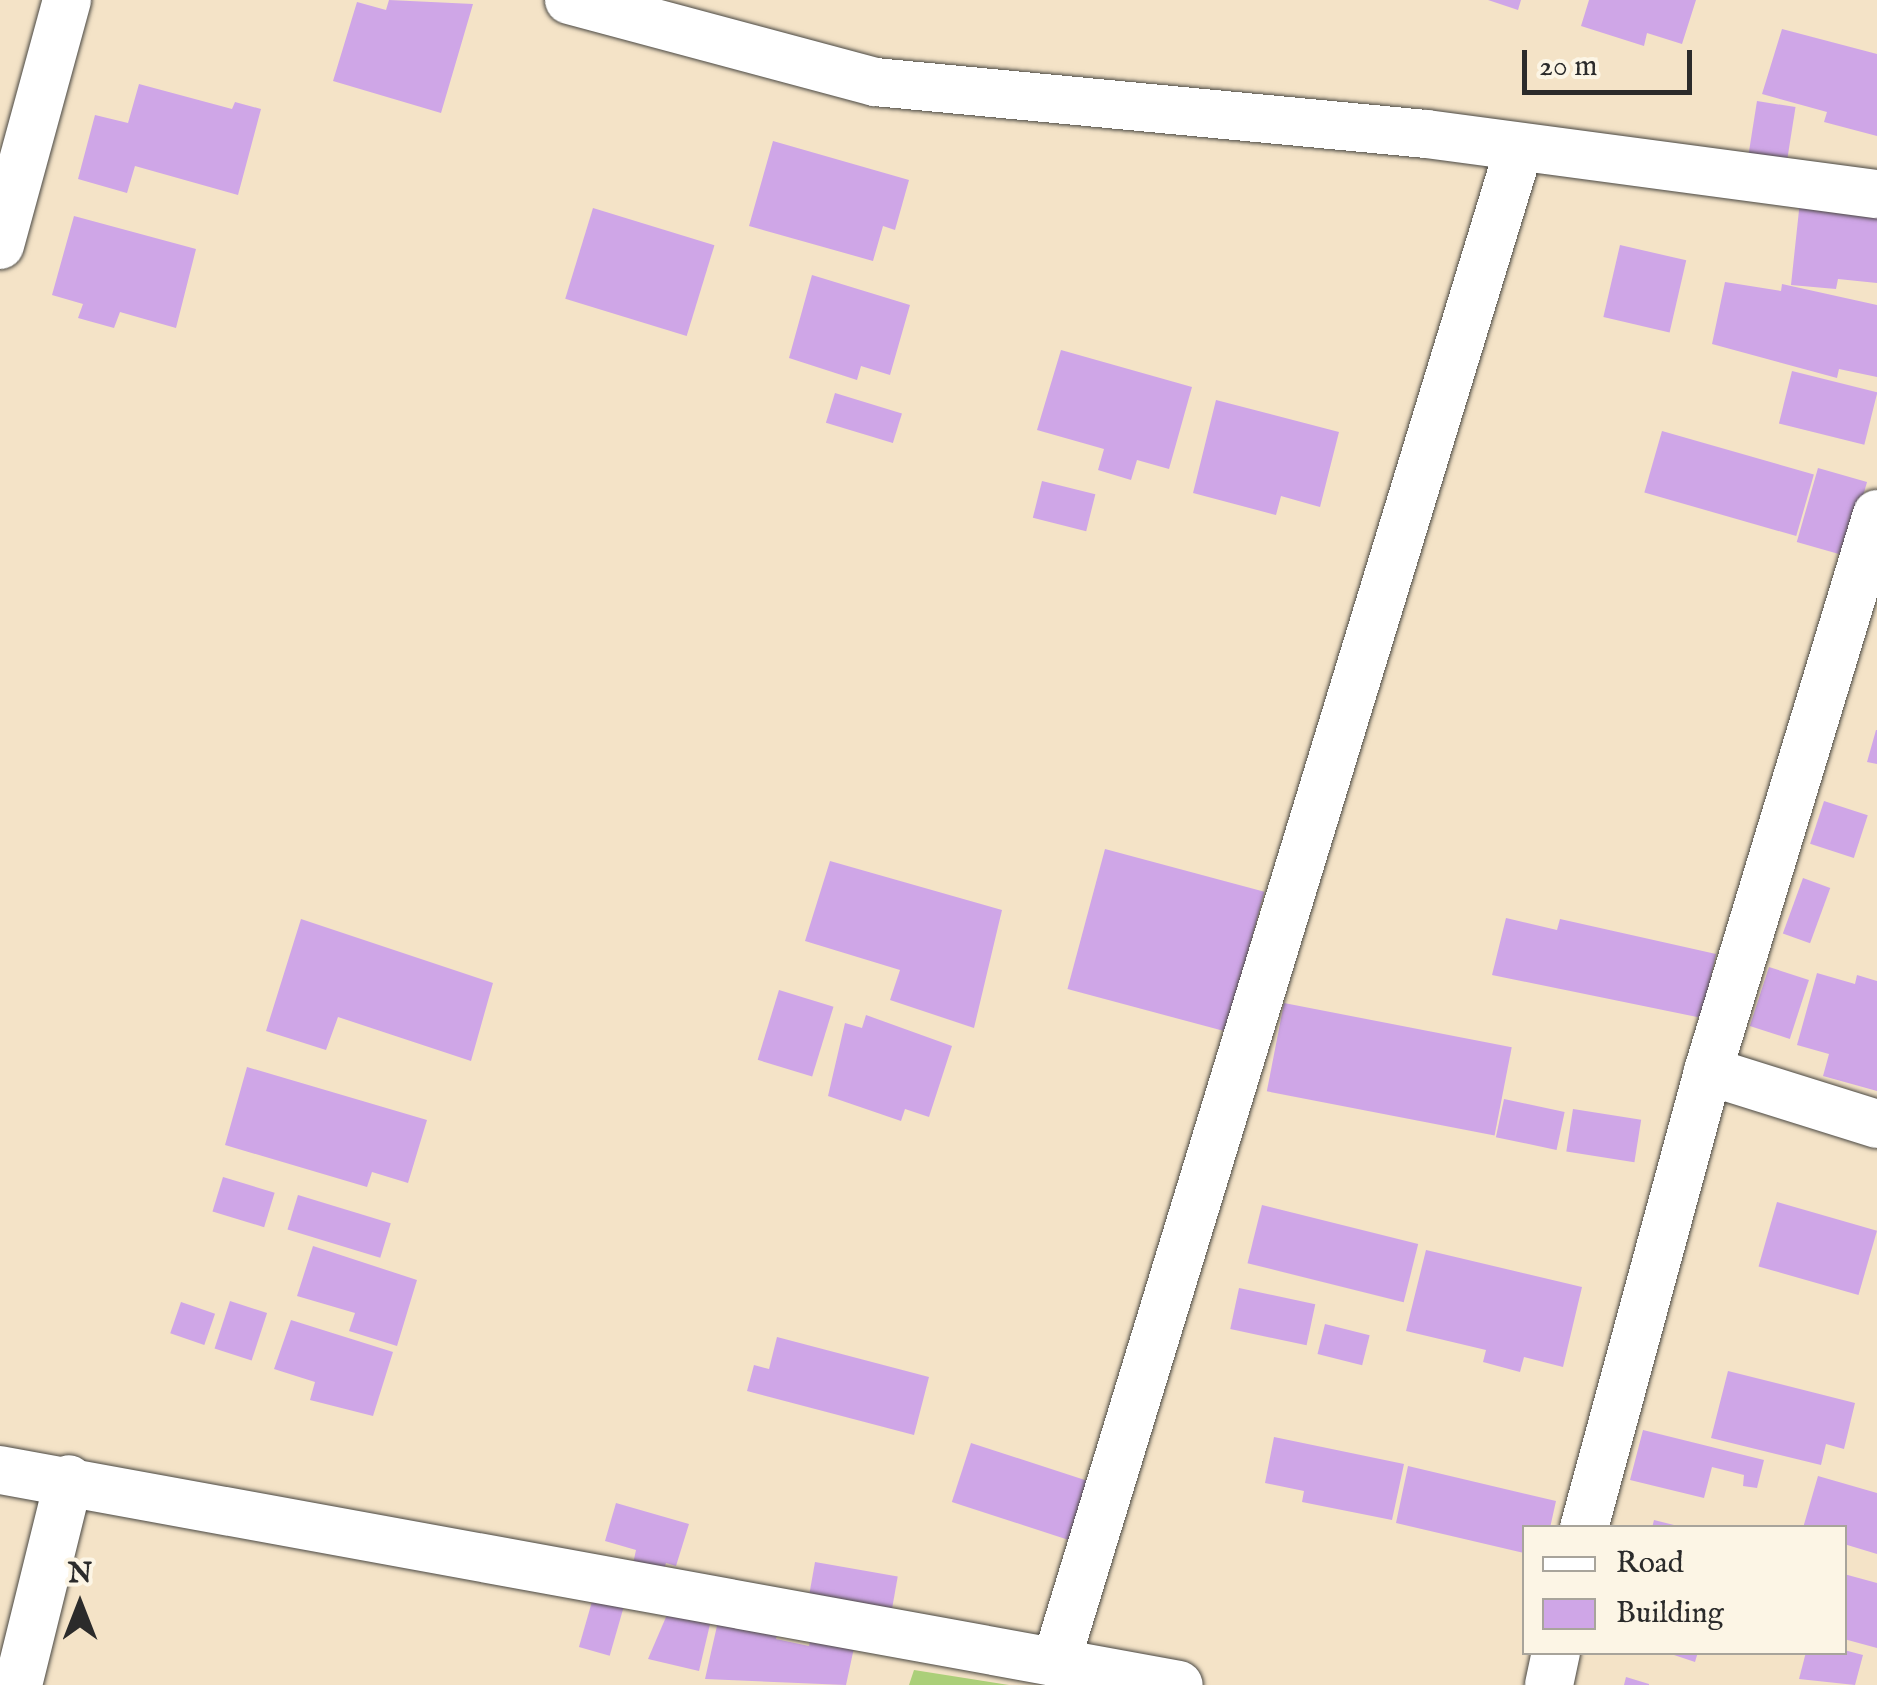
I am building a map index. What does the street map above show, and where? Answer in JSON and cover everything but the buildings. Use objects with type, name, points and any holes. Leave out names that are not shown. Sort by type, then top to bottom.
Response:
[{"type":"street","points":[[0,245],[67,0]]},
{"type":"street","points":[[569,0],[876,82],[1426,134],[1877,194]]},
{"type":"street","points":[[1056,1662],[1519,149]]},
{"type":"street","points":[[1585,1525],[1708,1071],[1877,514]]},
{"type":"street","points":[[1708,1071],[1877,1124]]},
{"type":"street","points":[[0,1470],[69,1479],[1179,1685]]},
{"type":"street","points":[[18,1685],[69,1479]]},
{"type":"street","points":[[1549,1685],[1555,1655]]},
{"type":"green space","points":[[914,1670],[1009,1685],[909,1685]]}]
